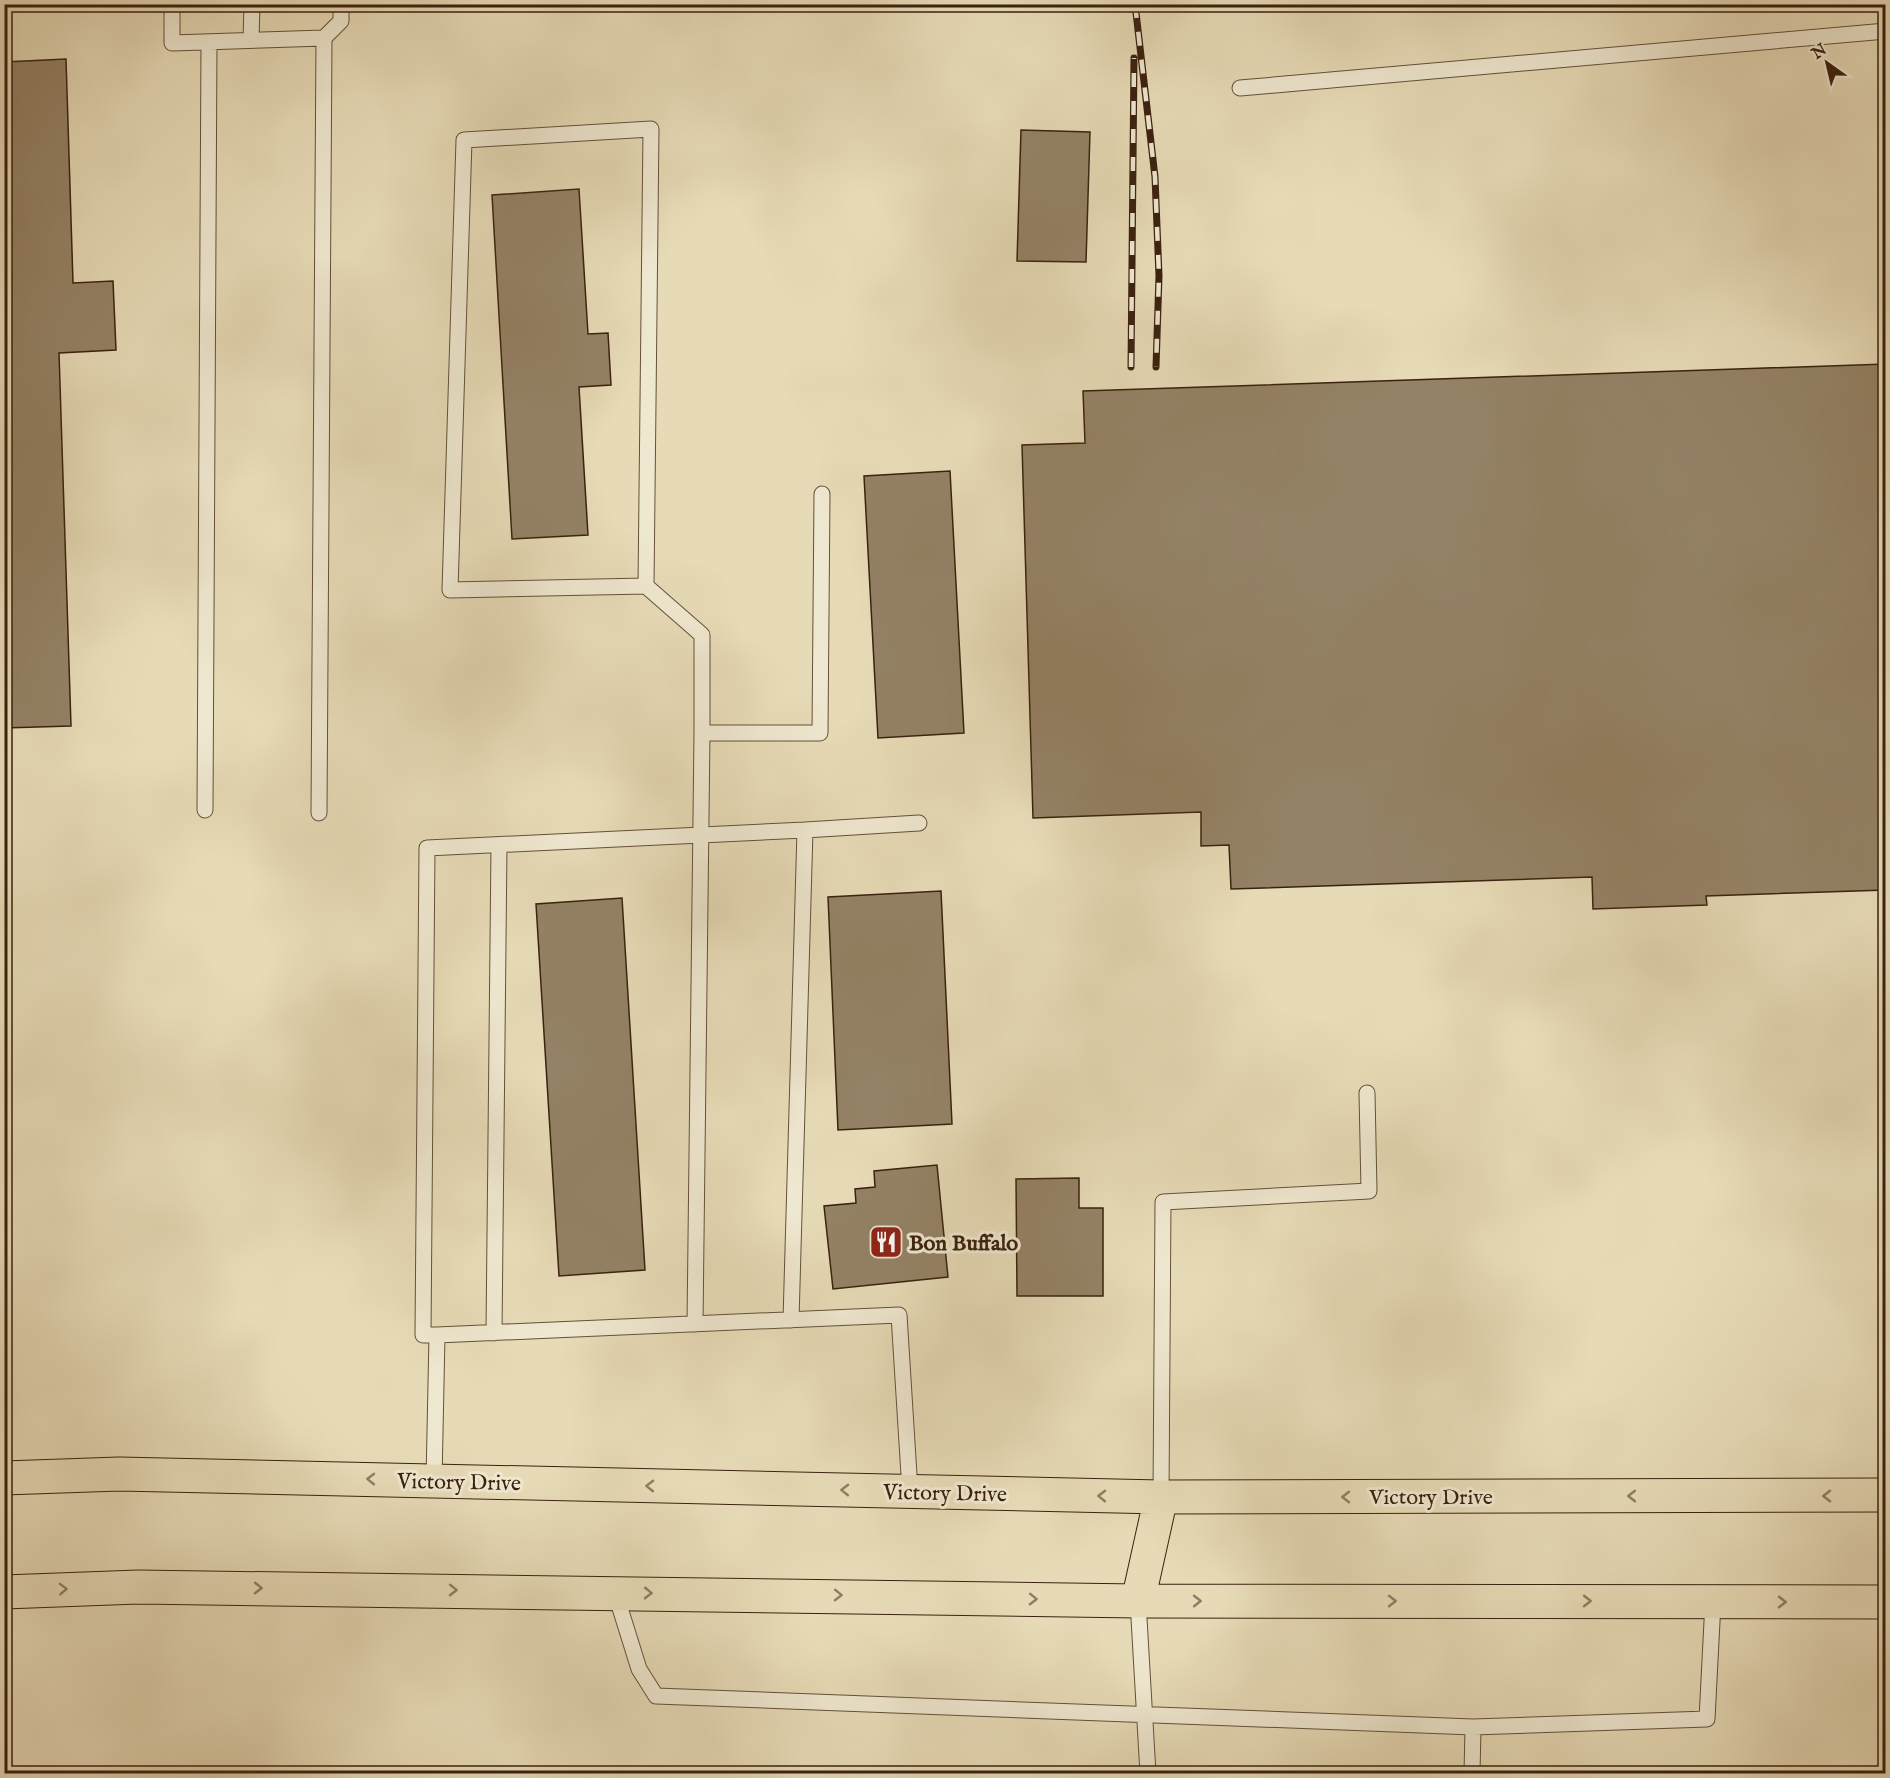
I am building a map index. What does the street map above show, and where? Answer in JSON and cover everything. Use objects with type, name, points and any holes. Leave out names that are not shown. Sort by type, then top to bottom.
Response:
[{"type":"highway","name":"Victory Drive","points":[[4,1478],[119,1473],[1161,1497],[1886,1496]]},
{"type":"highway","points":[[1138,1601],[1161,1497]]},
{"type":"highway","points":[[4,1592],[138,1587],[1138,1601],[1886,1602]]},
{"type":"lane","points":[[172,4],[172,43],[324,38],[341,21],[341,4]]},
{"type":"lane","points":[[251,40],[252,4]]},
{"type":"lane","points":[[1240,87],[1886,31]]},
{"type":"lane","points":[[319,813],[324,38]]},
{"type":"lane","points":[[206,810],[209,42]]},
{"type":"lane","points":[[645,586],[651,129],[464,140],[450,590],[645,586],[702,635],[695,1324]]},
{"type":"lane","points":[[702,733],[820,733],[822,494]]},
{"type":"lane","points":[[910,1491],[899,1315],[423,1335],[427,848],[919,823]]},
{"type":"lane","points":[[791,1320],[806,830]]},
{"type":"lane","points":[[494,1333],[499,845]]},
{"type":"lane","points":[[1161,1497],[1162,1202],[1369,1191],[1368,1093]]},
{"type":"lane","points":[[434,1481],[437,1335]]},
{"type":"lane","points":[[615,1592],[639,1670],[656,1696],[1473,1727],[1707,1719],[1713,1602]]},
{"type":"lane","points":[[1138,1601],[1148,1773]]},
{"type":"lane","points":[[1472,1773],[1473,1727]]},
{"type":"path","points":[[1025,1773],[1026,1766]]},
{"type":"building","points":[[66,59],[73,283],[113,281],[116,350],[59,353],[71,726],[4,728],[4,62]]},
{"type":"building","points":[[1021,130],[1090,132],[1086,262],[1017,261]]},
{"type":"building","points":[[579,189],[588,334],[608,333],[611,385],[579,387],[588,535],[512,539],[492,195]]},
{"type":"building","points":[[1886,364],[1886,890],[1706,896],[1707,905],[1593,909],[1592,877],[1231,889],[1229,845],[1201,846],[1201,812],[1033,818],[1022,445],[1085,443],[1083,391]]},
{"type":"building","points":[[950,471],[964,733],[878,738],[864,476]]},
{"type":"building","points":[[941,891],[952,1124],[838,1130],[828,897]]},
{"type":"building","points":[[622,898],[645,1270],[559,1276],[536,904]]},
{"type":"building","name":"Bon Buffalo","points":[[937,1165],[948,1277],[833,1289],[824,1206],[856,1203],[855,1189],[875,1187],[874,1171]]},
{"type":"building","points":[[1079,1178],[1079,1208],[1103,1208],[1103,1296],[1017,1296],[1016,1179]]},
{"type":"railway","points":[[1135,4],[1155,177],[1159,276],[1156,367]]},
{"type":"railway","points":[[1131,367],[1134,58]]},
{"type":"place","name":"Bon Buffalo","points":[[886,1242]]}]
